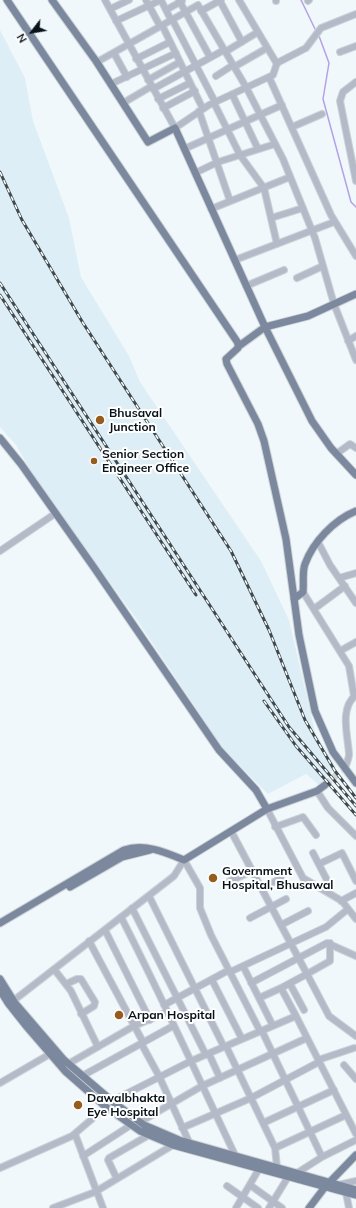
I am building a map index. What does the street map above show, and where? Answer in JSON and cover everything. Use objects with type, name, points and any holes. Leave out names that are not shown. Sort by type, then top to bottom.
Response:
[{"type":"main road","points":[[7,0],[239,346]]},
{"type":"main road","points":[[52,0],[97,62],[148,142],[175,128],[265,327],[312,421],[336,454],[356,475]]},
{"type":"main road","points":[[356,294],[308,316],[265,327],[228,356],[227,364],[258,424],[264,441],[286,539],[299,635],[315,711],[333,752],[344,772],[356,782]]},
{"type":"main road","points":[[0,438],[56,513],[219,750],[256,790],[267,809]]},
{"type":"main road","points":[[294,600],[303,592],[305,565],[318,542],[349,515],[356,512]]},
{"type":"main road","points":[[344,772],[356,778]]},
{"type":"main road","points":[[0,928],[9,920],[113,859],[154,849],[184,860],[267,809],[317,791],[325,784]]},
{"type":"main road","points":[[0,922],[9,920]]},
{"type":"main road","points":[[0,979],[13,1001],[68,1064],[131,1125],[149,1135],[173,1145],[288,1177],[327,1185],[338,1185],[356,1190]]},
{"type":"main road","points":[[0,990],[8,1003],[65,1070],[109,1104],[140,1122],[188,1142],[297,1173],[346,1193],[356,1195]]},
{"type":"main road","points":[[309,1208],[327,1185],[356,1155]]},
{"type":"street","points":[[105,0],[128,45],[175,128],[214,102],[273,75],[277,64],[306,48],[318,30],[356,14]]},
{"type":"street","points":[[110,9],[129,0]]},
{"type":"street","points":[[116,21],[148,3],[161,0],[196,65],[240,155],[264,188],[277,244]]},
{"type":"street","points":[[201,11],[220,0],[242,42]]},
{"type":"street","points":[[239,0],[277,64]]},
{"type":"street","points":[[166,10],[181,1],[185,12],[210,57]]},
{"type":"street","points":[[97,62],[172,20],[185,12],[196,2],[246,87],[290,177],[312,230],[334,304],[356,360]]},
{"type":"street","points":[[148,3],[195,91],[230,201]]},
{"type":"street","points":[[123,103],[184,70],[242,42],[258,32]]},
{"type":"street","points":[[136,59],[170,42]]},
{"type":"street","points":[[340,52],[356,46]]},
{"type":"street","points":[[216,76],[267,48]]},
{"type":"street","points":[[114,53],[127,77]]},
{"type":"street","points":[[111,84],[176,53]]},
{"type":"street","points":[[148,80],[180,62]]},
{"type":"street","points":[[269,77],[334,222],[356,256]]},
{"type":"street","points":[[158,99],[190,82]]},
{"type":"street","points":[[356,82],[343,92],[340,101],[356,181]]},
{"type":"street","points":[[163,108],[195,91]]},
{"type":"street","points":[[232,94],[258,149]]},
{"type":"street","points":[[184,149],[244,120],[282,105]]},
{"type":"street","points":[[292,127],[322,114]]},
{"type":"street","points":[[195,173],[218,162],[275,144]]},
{"type":"street","points":[[211,209],[290,177]]},
{"type":"street","points":[[271,218],[303,208]]},
{"type":"street","points":[[234,260],[334,222]]},
{"type":"street","points":[[297,278],[323,266]]},
{"type":"street","points":[[246,286],[284,270]]},
{"type":"street","points":[[348,340],[356,336]]},
{"type":"street","points":[[336,454],[350,444],[356,448]]},
{"type":"street","points":[[0,551],[56,513]]},
{"type":"street","points":[[318,542],[339,578],[356,603]]},
{"type":"street","points":[[339,578],[356,572]]},
{"type":"street","points":[[314,609],[345,586]]},
{"type":"street","points":[[303,592],[350,668],[355,695],[348,707],[345,726],[349,756],[344,772]]},
{"type":"street","points":[[340,651],[356,642]]},
{"type":"street","points":[[317,791],[328,808],[356,836]]},
{"type":"street","points":[[267,809],[275,827],[303,878],[341,901],[356,919]]},
{"type":"street","points":[[275,827],[303,817],[316,835]]},
{"type":"street","points":[[230,831],[282,925],[328,1014],[355,1036]]},
{"type":"street","points":[[313,853],[328,882]]},
{"type":"street","points":[[319,864],[342,853],[356,881]]},
{"type":"street","points":[[13,1001],[174,876],[184,860],[199,886],[200,908],[230,972],[273,1053],[322,1157]]},
{"type":"street","points":[[230,881],[252,870]]},
{"type":"street","points":[[262,889],[281,878]]},
{"type":"street","points":[[341,901],[356,893]]},
{"type":"street","points":[[149,896],[238,1069],[275,1148],[277,1167]]},
{"type":"street","points":[[250,918],[286,898]]},
{"type":"street","points":[[132,908],[177,998],[220,1078]]},
{"type":"street","points":[[164,1005],[195,988],[328,926],[348,909]]},
{"type":"street","points":[[282,925],[308,911]]},
{"type":"street","points":[[121,917],[235,1155]]},
{"type":"street","points":[[105,930],[150,1020]]},
{"type":"street","points":[[90,942],[159,1076],[188,1142]]},
{"type":"street","points":[[251,983],[299,957],[330,943]]},
{"type":"street","points":[[330,943],[356,956]]},
{"type":"street","points":[[259,998],[290,984],[330,961],[330,943]]},
{"type":"street","points":[[243,966],[273,1026]]},
{"type":"street","points":[[54,969],[66,984],[98,1047]]},
{"type":"street","points":[[66,984],[77,979],[81,979],[95,1002],[94,1006],[82,1014]]},
{"type":"street","points":[[212,980],[242,1039]]},
{"type":"street","points":[[290,984],[304,1010]]},
{"type":"street","points":[[280,988],[296,1016],[356,1134]]},
{"type":"street","points":[[68,1064],[134,1026],[167,1012]]},
{"type":"street","points":[[0,1168],[75,1134],[109,1104],[159,1076],[296,1016]]},
{"type":"street","points":[[82,1076],[173,1026]]},
{"type":"street","points":[[355,1036],[356,1028]]},
{"type":"street","points":[[140,1122],[202,1086],[307,1038]]},
{"type":"street","points":[[182,1128],[251,1098],[334,1054],[354,1048]]},
{"type":"street","points":[[0,1083],[50,1054]]},
{"type":"street","points":[[344,1065],[356,1079]]},
{"type":"street","points":[[263,1123],[334,1090]]},
{"type":"street","points":[[275,1148],[346,1115]]},
{"type":"street","points":[[83,1156],[131,1125]]},
{"type":"street","points":[[75,1134],[103,1208]]},
{"type":"street","points":[[117,1179],[108,1160],[109,1158],[149,1135]]},
{"type":"street","points":[[297,1173],[322,1157],[356,1140]]},
{"type":"street","points":[[52,1208],[96,1192],[173,1145]]},
{"type":"street","points":[[236,1208],[259,1169]]},
{"type":"street","points":[[269,1208],[288,1177]]},
{"type":"street","points":[[338,1185],[356,1181]]},
{"type":"street","points":[[250,1185],[282,1208]]},
{"type":"street","points":[[227,1186],[258,1208]]},
{"type":"street","points":[[346,1193],[349,1208]]},
{"type":"shaded area","points":[[0,30],[25,78],[33,121],[69,218],[81,277],[129,356],[140,382],[261,561],[289,620],[315,732],[336,767],[319,785],[306,774],[268,794],[224,750],[135,617],[39,485],[16,445],[0,427]]},
{"type":"waterway","points":[[301,0],[316,31]]},
{"type":"waterway","points":[[319,36],[329,63],[323,99],[351,202],[356,207]]},
{"type":"tunnel","points":[[325,785],[340,772]]},
{"type":"railway","points":[[0,172],[22,220],[83,323],[231,551],[269,630],[305,720],[335,771],[356,798]]},
{"type":"railway","points":[[0,283],[289,727],[356,806]]},
{"type":"railway","points":[[0,295],[196,595]]},
{"type":"railway","points":[[264,701],[296,746],[356,815]]},
{"type":"place","name":"Bhusaval Junction","points":[[100,420]]},
{"type":"place","name":"Senior Section Engineer Office","points":[[94,461]]},
{"type":"place","name":"Government Hospital, Bhusawal","points":[[213,878]]},
{"type":"place","name":"Arpan Hospital","points":[[119,1015]]},
{"type":"place","name":"Dawalbhakta Eye Hospital","points":[[78,1105]]}]
